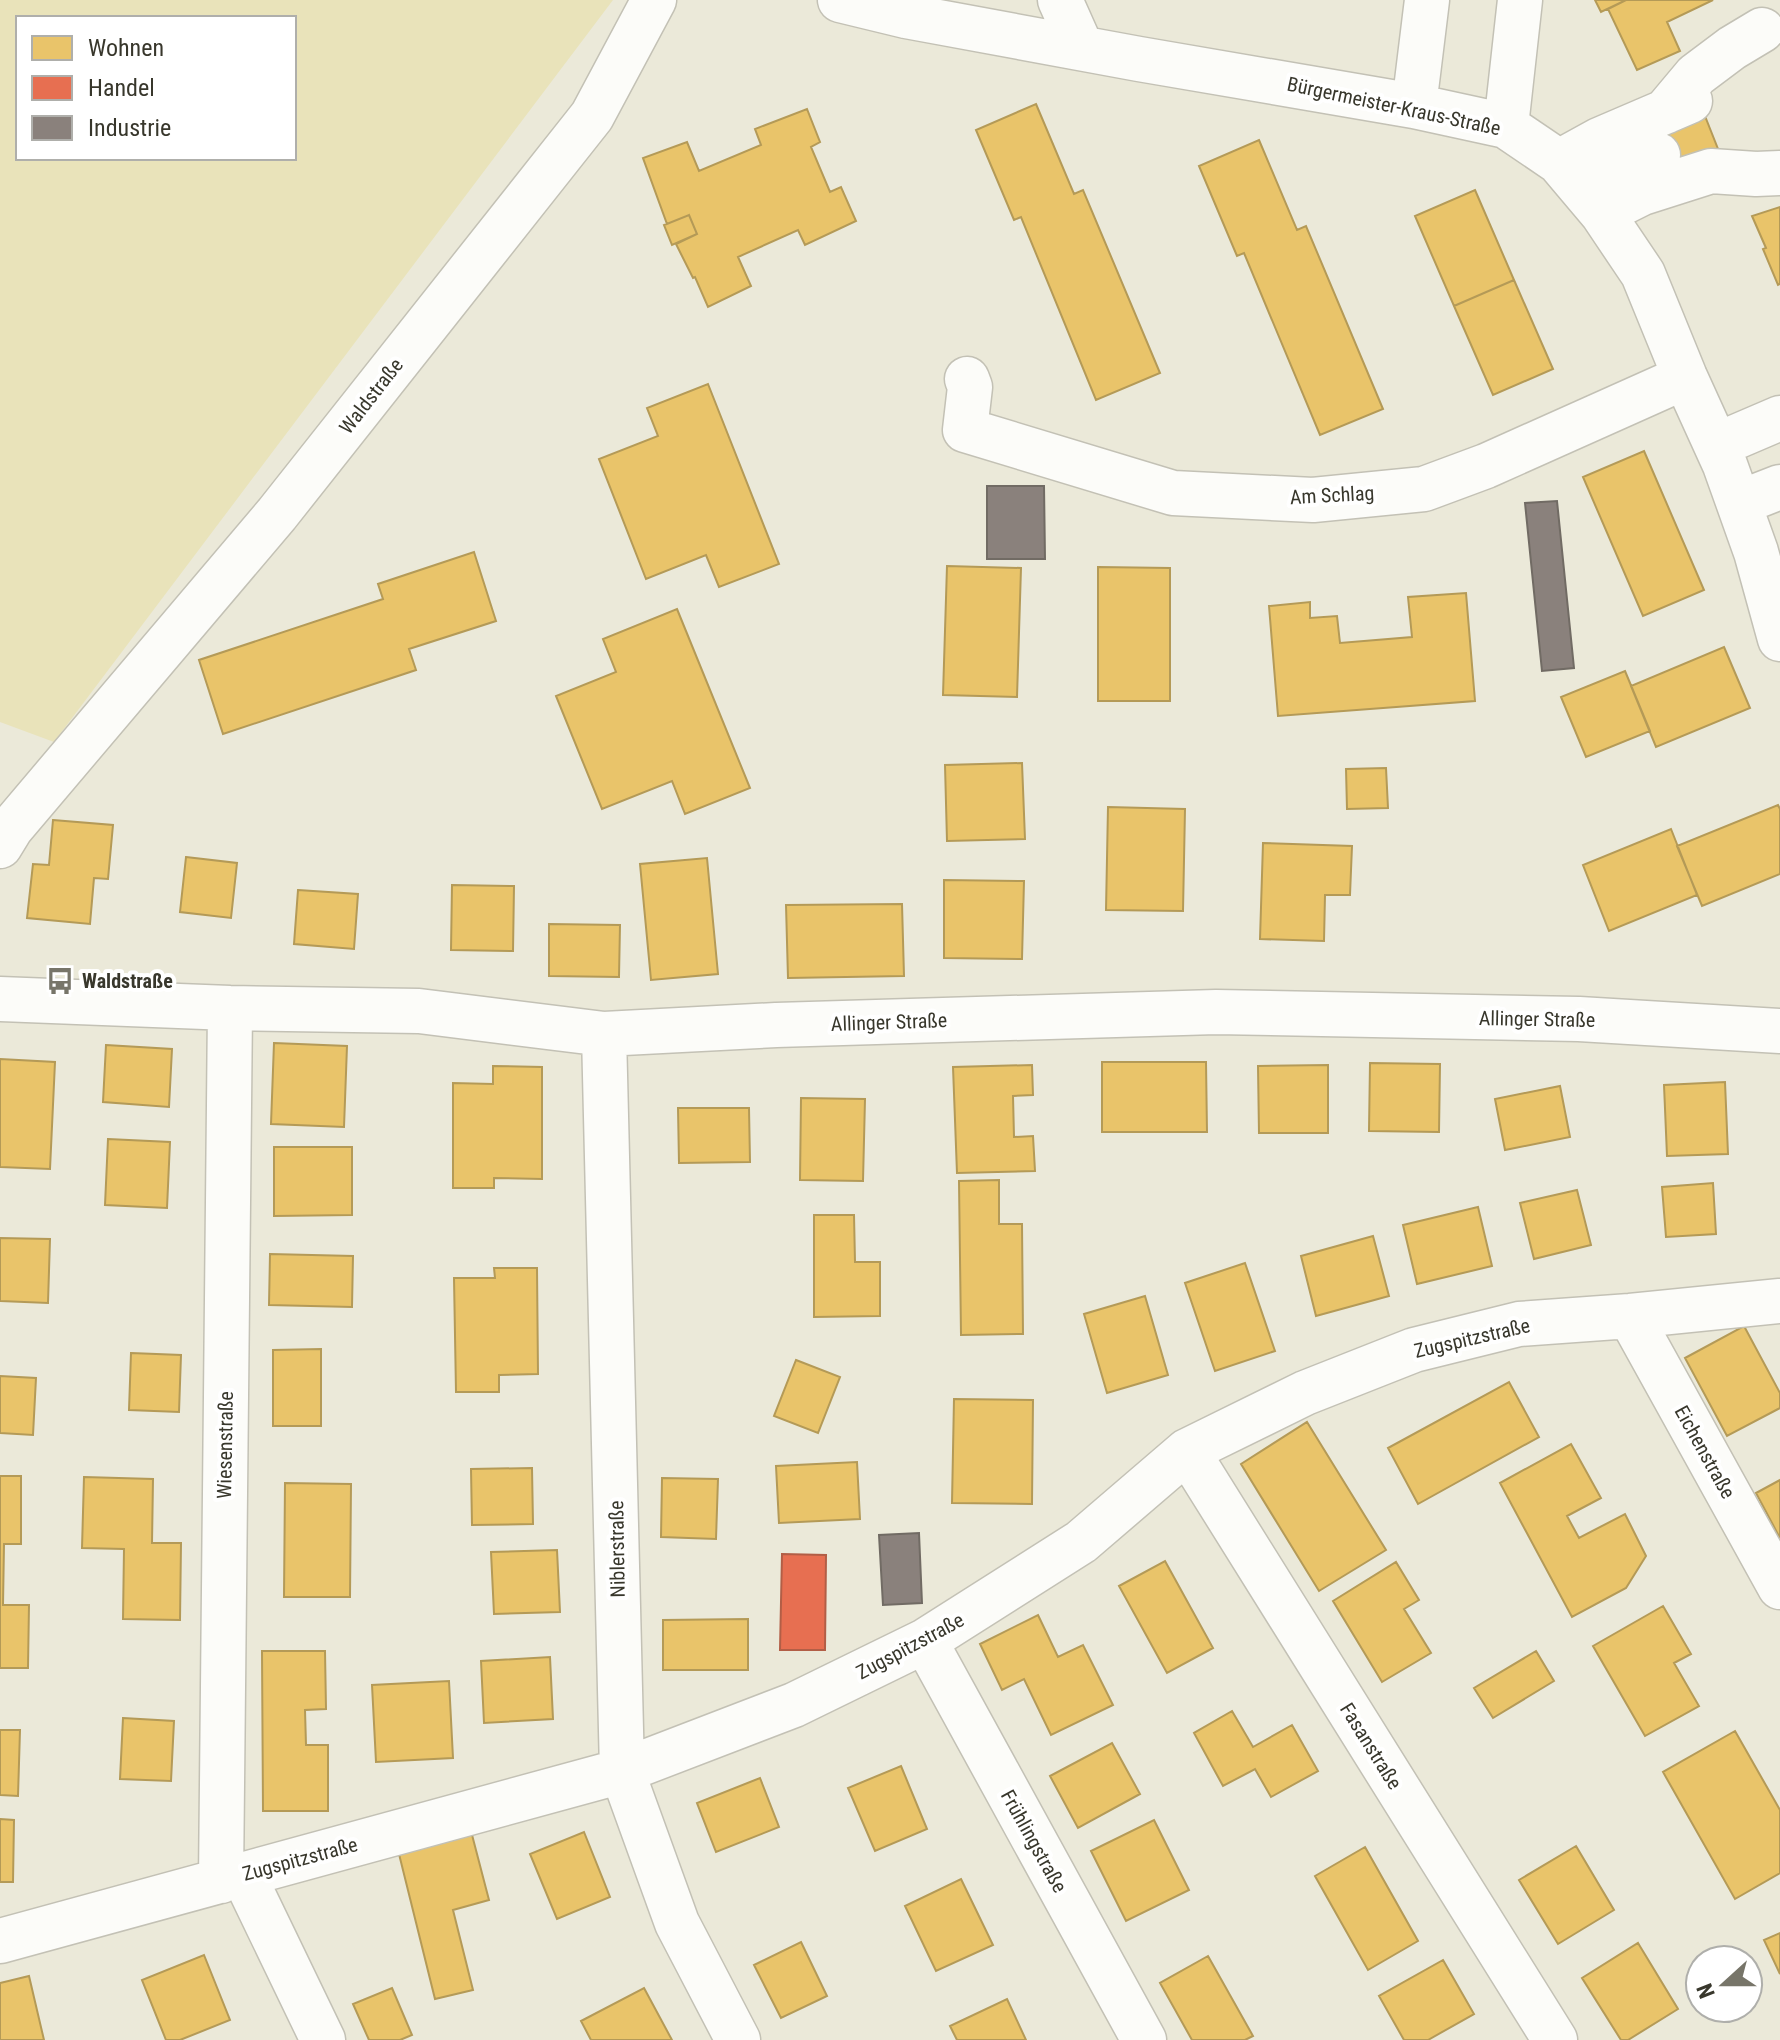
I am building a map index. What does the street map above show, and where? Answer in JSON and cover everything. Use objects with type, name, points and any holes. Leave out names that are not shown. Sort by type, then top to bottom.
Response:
[{"type":"street","name":"Waldstraße","points":[[0,846],[11,828],[277,514],[592,116],[654,0]]},
{"type":"street","name":"Bürgermeister-Kraus-Straße","points":[[840,0],[906,16],[1414,106],[1506,126],[1581,187],[1643,274],[1739,503],[1768,547],[1780,639]]},
{"type":"street","points":[[1060,0],[1081,47]]},
{"type":"street","points":[[1081,47],[1088,0]]},
{"type":"street","points":[[1414,106],[1427,0]]},
{"type":"street","points":[[1506,126],[1520,0]]},
{"type":"street","points":[[1581,187],[1599,140],[1678,106],[1696,75],[1762,30]]},
{"type":"street","points":[[1581,187],[1658,155]]},
{"type":"street","points":[[1581,187],[1642,193],[1711,171],[1780,173]]},
{"type":"street","name":"Am Schlag","points":[[967,379],[970,387],[965,430],[1173,493],[1313,500],[1424,489],[1486,466],[1685,377]]},
{"type":"street","points":[[1717,445],[1780,418]]},
{"type":"street","points":[[1739,503],[1780,487]]},
{"type":"street","name":"Allinger Straße","points":[[0,999],[230,1008],[419,1011],[604,1034],[1216,1012],[1579,1019],[1780,1031]]},
{"type":"street","name":"Wiesenstraße","points":[[230,1008],[232,1878],[323,2040]]},
{"type":"street","name":"Niblerstraße","points":[[604,1034],[622,1771],[677,1923],[738,2040]]},
{"type":"street","name":"Zugspitzstraße","points":[[0,1941],[622,1771],[794,1705],[925,1641],[1081,1542],[1187,1451],[1305,1393],[1414,1350],[1519,1324],[1780,1301]]},
{"type":"street","name":"Eichenstraße","points":[[1630,1316],[1780,1587]]},
{"type":"street","name":"Fasanstraße","points":[[1187,1451],[1555,2040]]},
{"type":"street","name":"Frühlingstraße","points":[[925,1641],[1144,2040]]},
{"type":"shaded area","points":[[0,0],[613,0],[54,742],[0,722]]},
{"type":"building: Wohnen","points":[[1595,0],[1626,0],[1601,12]]},
{"type":"building: Wohnen","points":[[1626,0],[1713,0],[1667,22],[1680,51],[1637,70],[1608,9]]},
{"type":"building: Wohnen","points":[[1036,104],[1074,194],[1083,190],[1160,373],[1096,400],[1021,217],[1014,220],[976,130]]},
{"type":"building: Wohnen","points":[[807,109],[820,142],[811,147],[830,192],[841,187],[856,221],[805,245],[798,230],[738,257],[751,286],[708,307],[676,244],[697,234],[689,215],[667,224],[643,158],[687,142],[699,171],[761,145],[755,129]]},
{"type":"building: Wohnen","points":[[1703,111],[1718,149],[1665,170],[1649,132]]},
{"type":"building: Wohnen","points":[[1259,140],[1297,230],[1306,226],[1383,409],[1320,435],[1244,253],[1237,256],[1199,166]]},
{"type":"building: Wohnen","points":[[1475,190],[1514,280],[1454,306],[1415,216]]},
{"type":"building: Wohnen","points":[[1780,207],[1780,284],[1778,285],[1752,216]]},
{"type":"building: Wohnen","points":[[689,215],[697,234],[672,245],[664,225]]},
{"type":"building: Wohnen","points":[[1514,280],[1553,369],[1493,395],[1454,306]]},
{"type":"building: Wohnen","points":[[708,384],[779,564],[719,587],[706,555],[646,579],[599,459],[658,436],[647,408]]},
{"type":"building: Wohnen","points":[[1644,451],[1704,590],[1643,616],[1583,477]]},
{"type":"building: Wohnen","points":[[474,552],[496,621],[409,649],[416,670],[223,734],[199,660],[383,599],[378,584]]},
{"type":"building: Wohnen","points":[[947,566],[1021,568],[1017,697],[943,695]]},
{"type":"building: Wohnen","points":[[1098,567],[1170,568],[1170,701],[1098,701]]},
{"type":"building: Wohnen","points":[[1466,593],[1475,701],[1278,716],[1269,606],[1310,602],[1310,618],[1337,616],[1340,643],[1412,637],[1408,597]]},
{"type":"building: Wohnen","points":[[677,609],[750,788],[685,814],[672,781],[602,809],[556,696],[616,672],[603,639]]},
{"type":"building: Wohnen","points":[[1724,647],[1750,708],[1656,747],[1631,686]]},
{"type":"building: Wohnen","points":[[1625,671],[1650,731],[1586,757],[1561,697]]},
{"type":"building: Wohnen","points":[[1022,763],[1025,839],[947,841],[945,765]]},
{"type":"building: Wohnen","points":[[1386,768],[1388,808],[1347,809],[1346,769]]},
{"type":"building: Wohnen","points":[[1778,805],[1780,874],[1702,906],[1677,846]]},
{"type":"building: Wohnen","points":[[1108,807],[1185,809],[1183,911],[1106,910]]},
{"type":"building: Wohnen","points":[[53,820],[113,825],[108,879],[94,878],[90,924],[27,918],[33,864],[49,865]]},
{"type":"building: Wohnen","points":[[1671,829],[1697,895],[1609,931],[1583,865]]},
{"type":"building: Wohnen","points":[[1263,843],[1352,846],[1350,895],[1325,895],[1324,941],[1260,939]]},
{"type":"building: Wohnen","points":[[186,857],[237,863],[231,918],[180,912]]},
{"type":"building: Wohnen","points":[[707,858],[718,974],[651,980],[640,864]]},
{"type":"building: Wohnen","points":[[944,880],[1024,881],[1022,959],[944,958]]},
{"type":"building: Wohnen","points":[[452,885],[514,886],[513,951],[451,950]]},
{"type":"building: Wohnen","points":[[298,890],[358,894],[354,949],[294,944]]},
{"type":"building: Wohnen","points":[[902,904],[904,976],[788,978],[786,905]]},
{"type":"building: Wohnen","points":[[549,924],[620,925],[619,977],[549,976]]},
{"type":"building: Wohnen","points":[[274,1043],[347,1046],[344,1127],[271,1124]]},
{"type":"building: Wohnen","points":[[106,1045],[172,1049],[169,1107],[103,1102]]},
{"type":"building: Wohnen","points":[[0,1059],[55,1062],[50,1169],[0,1167]]},
{"type":"building: Wohnen","points":[[1102,1062],[1206,1062],[1207,1132],[1102,1132]]},
{"type":"building: Wohnen","points":[[1370,1063],[1440,1064],[1439,1132],[1369,1131]]},
{"type":"building: Wohnen","points":[[1032,1065],[1033,1095],[1013,1096],[1014,1137],[1033,1136],[1035,1171],[957,1173],[953,1067]]},
{"type":"building: Wohnen","points":[[1328,1065],[1328,1133],[1259,1133],[1258,1066]]},
{"type":"building: Wohnen","points":[[493,1066],[542,1067],[542,1179],[494,1178],[494,1188],[453,1188],[453,1083],[493,1084]]},
{"type":"building: Wohnen","points":[[1725,1082],[1728,1154],[1667,1156],[1664,1085]]},
{"type":"building: Wohnen","points":[[1560,1086],[1570,1137],[1505,1150],[1495,1099]]},
{"type":"building: Wohnen","points":[[801,1098],[865,1099],[863,1181],[800,1180]]},
{"type":"building: Wohnen","points":[[678,1108],[749,1108],[750,1162],[679,1163]]},
{"type":"building: Wohnen","points":[[108,1139],[170,1142],[167,1208],[105,1205]]},
{"type":"building: Wohnen","points":[[274,1147],[352,1147],[352,1215],[274,1216]]},
{"type":"building: Wohnen","points":[[999,1180],[999,1224],[1022,1224],[1023,1334],[961,1335],[959,1181]]},
{"type":"building: Wohnen","points":[[1713,1183],[1716,1234],[1666,1237],[1662,1187]]},
{"type":"building: Wohnen","points":[[1577,1190],[1591,1245],[1534,1259],[1520,1203]]},
{"type":"building: Wohnen","points":[[1478,1207],[1492,1266],[1417,1284],[1403,1225]]},
{"type":"building: Wohnen","points":[[814,1215],[854,1215],[855,1262],[880,1262],[880,1316],[814,1317]]},
{"type":"building: Wohnen","points":[[1373,1236],[1389,1296],[1316,1316],[1301,1256]]},
{"type":"building: Wohnen","points":[[0,1238],[50,1239],[48,1303],[0,1301]]},
{"type":"building: Wohnen","points":[[270,1254],[353,1256],[352,1307],[269,1305]]},
{"type":"building: Wohnen","points":[[1245,1263],[1275,1351],[1215,1371],[1185,1283]]},
{"type":"building: Wohnen","points":[[494,1268],[537,1268],[538,1374],[499,1375],[499,1392],[456,1392],[454,1278],[495,1278]]},
{"type":"building: Wohnen","points":[[1145,1296],[1168,1375],[1107,1393],[1084,1314]]},
{"type":"building: Wohnen","points":[[1744,1326],[1780,1393],[1780,1408],[1727,1436],[1685,1358]]},
{"type":"building: Wohnen","points":[[321,1349],[321,1426],[273,1426],[273,1350]]},
{"type":"building: Wohnen","points":[[131,1353],[181,1355],[179,1412],[129,1410]]},
{"type":"building: Wohnen","points":[[796,1360],[840,1377],[818,1433],[774,1416]]},
{"type":"building: Wohnen","points":[[0,1376],[36,1378],[33,1435],[0,1433]]},
{"type":"building: Wohnen","points":[[1509,1382],[1539,1437],[1418,1504],[1388,1448]]},
{"type":"building: Wohnen","points":[[954,1399],[1033,1400],[1032,1504],[952,1503]]},
{"type":"building: Wohnen","points":[[1307,1422],[1386,1550],[1319,1591],[1241,1464]]},
{"type":"building: Wohnen","points":[[1571,1444],[1601,1498],[1567,1516],[1579,1538],[1625,1514],[1646,1556],[1626,1588],[1572,1617],[1500,1483]]},
{"type":"building: Wohnen","points":[[857,1462],[860,1519],[779,1523],[776,1466]]},
{"type":"building: Wohnen","points":[[532,1468],[533,1524],[472,1525],[471,1469]]},
{"type":"building: Wohnen","points":[[0,1476],[21,1476],[21,1544],[4,1544],[3,1605],[29,1605],[28,1668],[0,1668]]},
{"type":"building: Wohnen","points":[[84,1477],[153,1479],[152,1543],[181,1543],[180,1620],[123,1619],[124,1549],[82,1548]]},
{"type":"building: Wohnen","points":[[662,1478],[718,1479],[716,1539],[661,1537]]},
{"type":"building: Wohnen","points":[[1780,1480],[1780,1538],[1756,1493]]},
{"type":"building: Wohnen","points":[[285,1483],[351,1484],[350,1597],[284,1597]]},
{"type":"building: Wohnen","points":[[557,1550],[560,1612],[494,1614],[491,1552]]},
{"type":"building: Wohnen","points":[[1165,1561],[1213,1648],[1167,1673],[1119,1586]]},
{"type":"building: Wohnen","points":[[1396,1562],[1419,1600],[1404,1609],[1431,1653],[1382,1682],[1333,1601]]},
{"type":"building: Wohnen","points":[[1663,1606],[1691,1654],[1674,1663],[1699,1706],[1645,1736],[1593,1646]]},
{"type":"building: Wohnen","points":[[1038,1615],[1058,1657],[1083,1645],[1113,1705],[1051,1735],[1024,1679],[1002,1690],[980,1644]]},
{"type":"building: Wohnen","points":[[748,1619],[748,1670],[663,1670],[663,1620]]},
{"type":"building: Wohnen","points":[[262,1651],[325,1651],[326,1709],[305,1710],[306,1745],[328,1745],[328,1811],[263,1811]]},
{"type":"building: Wohnen","points":[[1536,1651],[1554,1681],[1493,1718],[1474,1688]]},
{"type":"building: Wohnen","points":[[550,1657],[553,1719],[484,1723],[481,1661]]},
{"type":"building: Wohnen","points":[[449,1681],[453,1758],[376,1762],[372,1685]]},
{"type":"building: Wohnen","points":[[1232,1711],[1253,1747],[1292,1725],[1318,1771],[1271,1797],[1255,1769],[1223,1786],[1194,1733]]},
{"type":"building: Wohnen","points":[[123,1718],[174,1721],[171,1781],[120,1779]]},
{"type":"building: Wohnen","points":[[0,1730],[20,1730],[18,1796],[0,1795]]},
{"type":"building: Wohnen","points":[[1735,1731],[1780,1810],[1780,1873],[1735,1899],[1663,1772]]},
{"type":"building: Wohnen","points":[[1112,1743],[1140,1794],[1078,1828],[1050,1776]]},
{"type":"building: Wohnen","points":[[901,1766],[927,1829],[875,1851],[848,1788]]},
{"type":"building: Wohnen","points":[[760,1778],[779,1827],[716,1852],[697,1803]]},
{"type":"building: Wohnen","points":[[0,1819],[14,1820],[13,1882],[0,1882]]},
{"type":"building: Wohnen","points":[[1154,1820],[1189,1890],[1126,1921],[1091,1851]]},
{"type":"building: Wohnen","points":[[471,1831],[489,1900],[453,1910],[473,1990],[435,1999],[398,1850]]},
{"type":"building: Wohnen","points":[[584,1832],[610,1897],[557,1919],[530,1854]]},
{"type":"building: Wohnen","points":[[1576,1846],[1614,1910],[1558,1944],[1519,1880]]},
{"type":"building: Wohnen","points":[[1365,1847],[1418,1941],[1368,1970],[1315,1876]]},
{"type":"building: Wohnen","points":[[961,1879],[993,1945],[936,1971],[905,1906]]},
{"type":"building: Wohnen","points":[[1780,1933],[1780,1974],[1764,1940]]},
{"type":"building: Wohnen","points":[[801,1942],[827,1996],[781,2018],[754,1965]]},
{"type":"building: Wohnen","points":[[1638,1943],[1678,2009],[1628,2040],[1621,2040],[1582,1978]]},
{"type":"building: Wohnen","points":[[204,1955],[230,2020],[180,2040],[166,2040],[142,1980]]},
{"type":"building: Wohnen","points":[[1208,1956],[1253,2036],[1245,2040],[1192,2040],[1160,1983]]},
{"type":"building: Wohnen","points":[[1443,1960],[1474,2014],[1428,2040],[1404,2040],[1379,1996]]},
{"type":"building: Wohnen","points":[[29,1976],[44,2040],[0,2040],[0,1983]]},
{"type":"building: Wohnen","points":[[392,1988],[412,2035],[400,2040],[369,2040],[353,2004]]},
{"type":"building: Wohnen","points":[[644,1988],[672,2040],[591,2040],[581,2021]]},
{"type":"building: Wohnen","points":[[1007,1999],[1026,2040],[957,2040],[950,2026]]},
{"type":"building: Handel","points":[[782,1554],[826,1555],[825,1650],[780,1650]]},
{"type":"building: Industrie","points":[[987,486],[1044,486],[1045,559],[987,559]]},
{"type":"building: Industrie","points":[[1557,501],[1574,668],[1542,671],[1525,503]]},
{"type":"building: Industrie","points":[[919,1533],[922,1603],[883,1605],[879,1535]]},
{"type":"place","name":"Waldstraße","points":[[60,981]]}]
